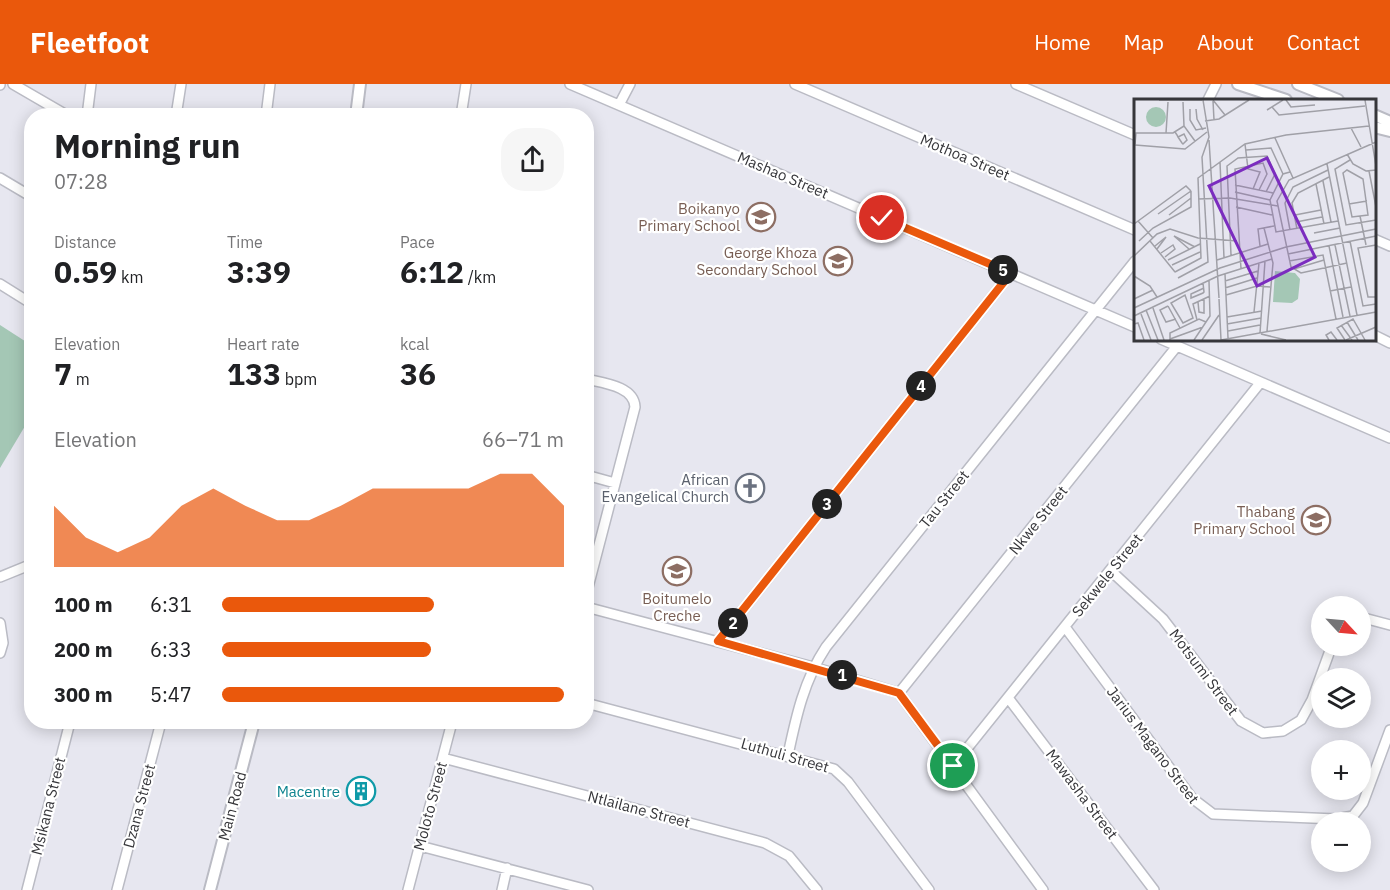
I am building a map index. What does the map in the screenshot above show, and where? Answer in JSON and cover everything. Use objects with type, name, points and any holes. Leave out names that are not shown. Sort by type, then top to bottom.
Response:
[{"type":"street","points":[[13,84],[54,108]]},
{"type":"street","points":[[88,108],[91,84]]},
{"type":"street","points":[[177,108],[181,84]]},
{"type":"street","points":[[267,108],[270,84]]},
{"type":"street","points":[[357,108],[360,84]]},
{"type":"street","points":[[462,108],[466,84]]},
{"type":"street","name":"Mashao Street","points":[[570,84],[1096,309]]},
{"type":"street","points":[[619,105],[630,84]]},
{"type":"street","name":"Mothoa Street","points":[[795,84],[1134,230]]},
{"type":"street","points":[[1016,84],[1134,135]]},
{"type":"street","points":[[1209,99],[1216,84]]},
{"type":"street","points":[[1238,84],[1283,99]]},
{"type":"street","points":[[1298,84],[1336,99]]},
{"type":"street","points":[[1375,115],[1390,122]]},
{"type":"street","points":[[1375,126],[1390,131]]},
{"type":"street","points":[[0,178],[24,192]]},
{"type":"street","points":[[1375,239],[1390,246]]},
{"type":"street","name":"Tau Street","points":[[788,755],[795,718],[813,667],[826,647],[1134,262]]},
{"type":"street","points":[[718,641],[1011,273]]},
{"type":"street","points":[[0,284],[24,299]]},
{"type":"street","points":[[1096,309],[1134,327]]},
{"type":"street","points":[[1375,336],[1390,343]]},
{"type":"street","points":[[1163,340],[1390,438]]},
{"type":"street","name":"Nkwe Street","points":[[899,693],[1178,346]]},
{"type":"street","points":[[594,381],[626,391],[635,401],[594,565]]},
{"type":"street","name":"Sekwele Street","points":[[953,766],[1010,699],[1260,383]]},
{"type":"street","points":[[594,478],[615,483]]},
{"type":"street","points":[[0,577],[24,567]]},
{"type":"street","name":"Motsumi Street","points":[[1111,571],[1163,619],[1241,721],[1263,734],[1283,731],[1301,720],[1312,700],[1328,656]]},
{"type":"street","points":[[594,609],[813,667],[899,693],[1043,890]]},
{"type":"street","points":[[1371,620],[1390,625]]},
{"type":"street","points":[[0,623],[3,643],[0,653]]},
{"type":"street","name":"Jarius Magano Street","points":[[1065,627],[1192,798],[1213,814],[1336,819],[1353,816],[1363,803],[1390,730]]},
{"type":"street","name":"Mawasha Street","points":[[1010,699],[1154,890]]},
{"type":"street","name":"Luthuli Street","points":[[594,705],[824,765],[841,774],[928,890]]},
{"type":"street","name":"Msikana Street","points":[[27,890],[68,729]]},
{"type":"street","name":"Dzana Street","points":[[117,890],[159,729]]},
{"type":"street","name":"Main Road","points":[[210,890],[252,729]]},
{"type":"street","name":"Moloto Street","points":[[408,890],[450,729]]},
{"type":"street","name":"Ntlailane Street","points":[[443,758],[765,843],[789,856],[817,890]]},
{"type":"street","points":[[420,846],[588,890]]},
{"type":"street","points":[[502,890],[507,868]]},
{"type":"green space","points":[[0,325],[24,340],[24,428],[0,468]]},
{"type":"place","name":"Boikanyo Primary School","points":[[761,217]]},
{"type":"place","name":"George Khoza Secondary School","points":[[838,261]]},
{"type":"place","name":"African Evangelical Church","points":[[750,488]]},
{"type":"place","name":"Thabang Primary School","points":[[1316,520]]},
{"type":"place","name":"Boitumelo Creche","points":[[677,571]]},
{"type":"place","name":"Macentre","points":[[361,791]]},
{"type":"route","points":[[882,218],[1011,273],[718,641],[899,693],[953,766]]}]
